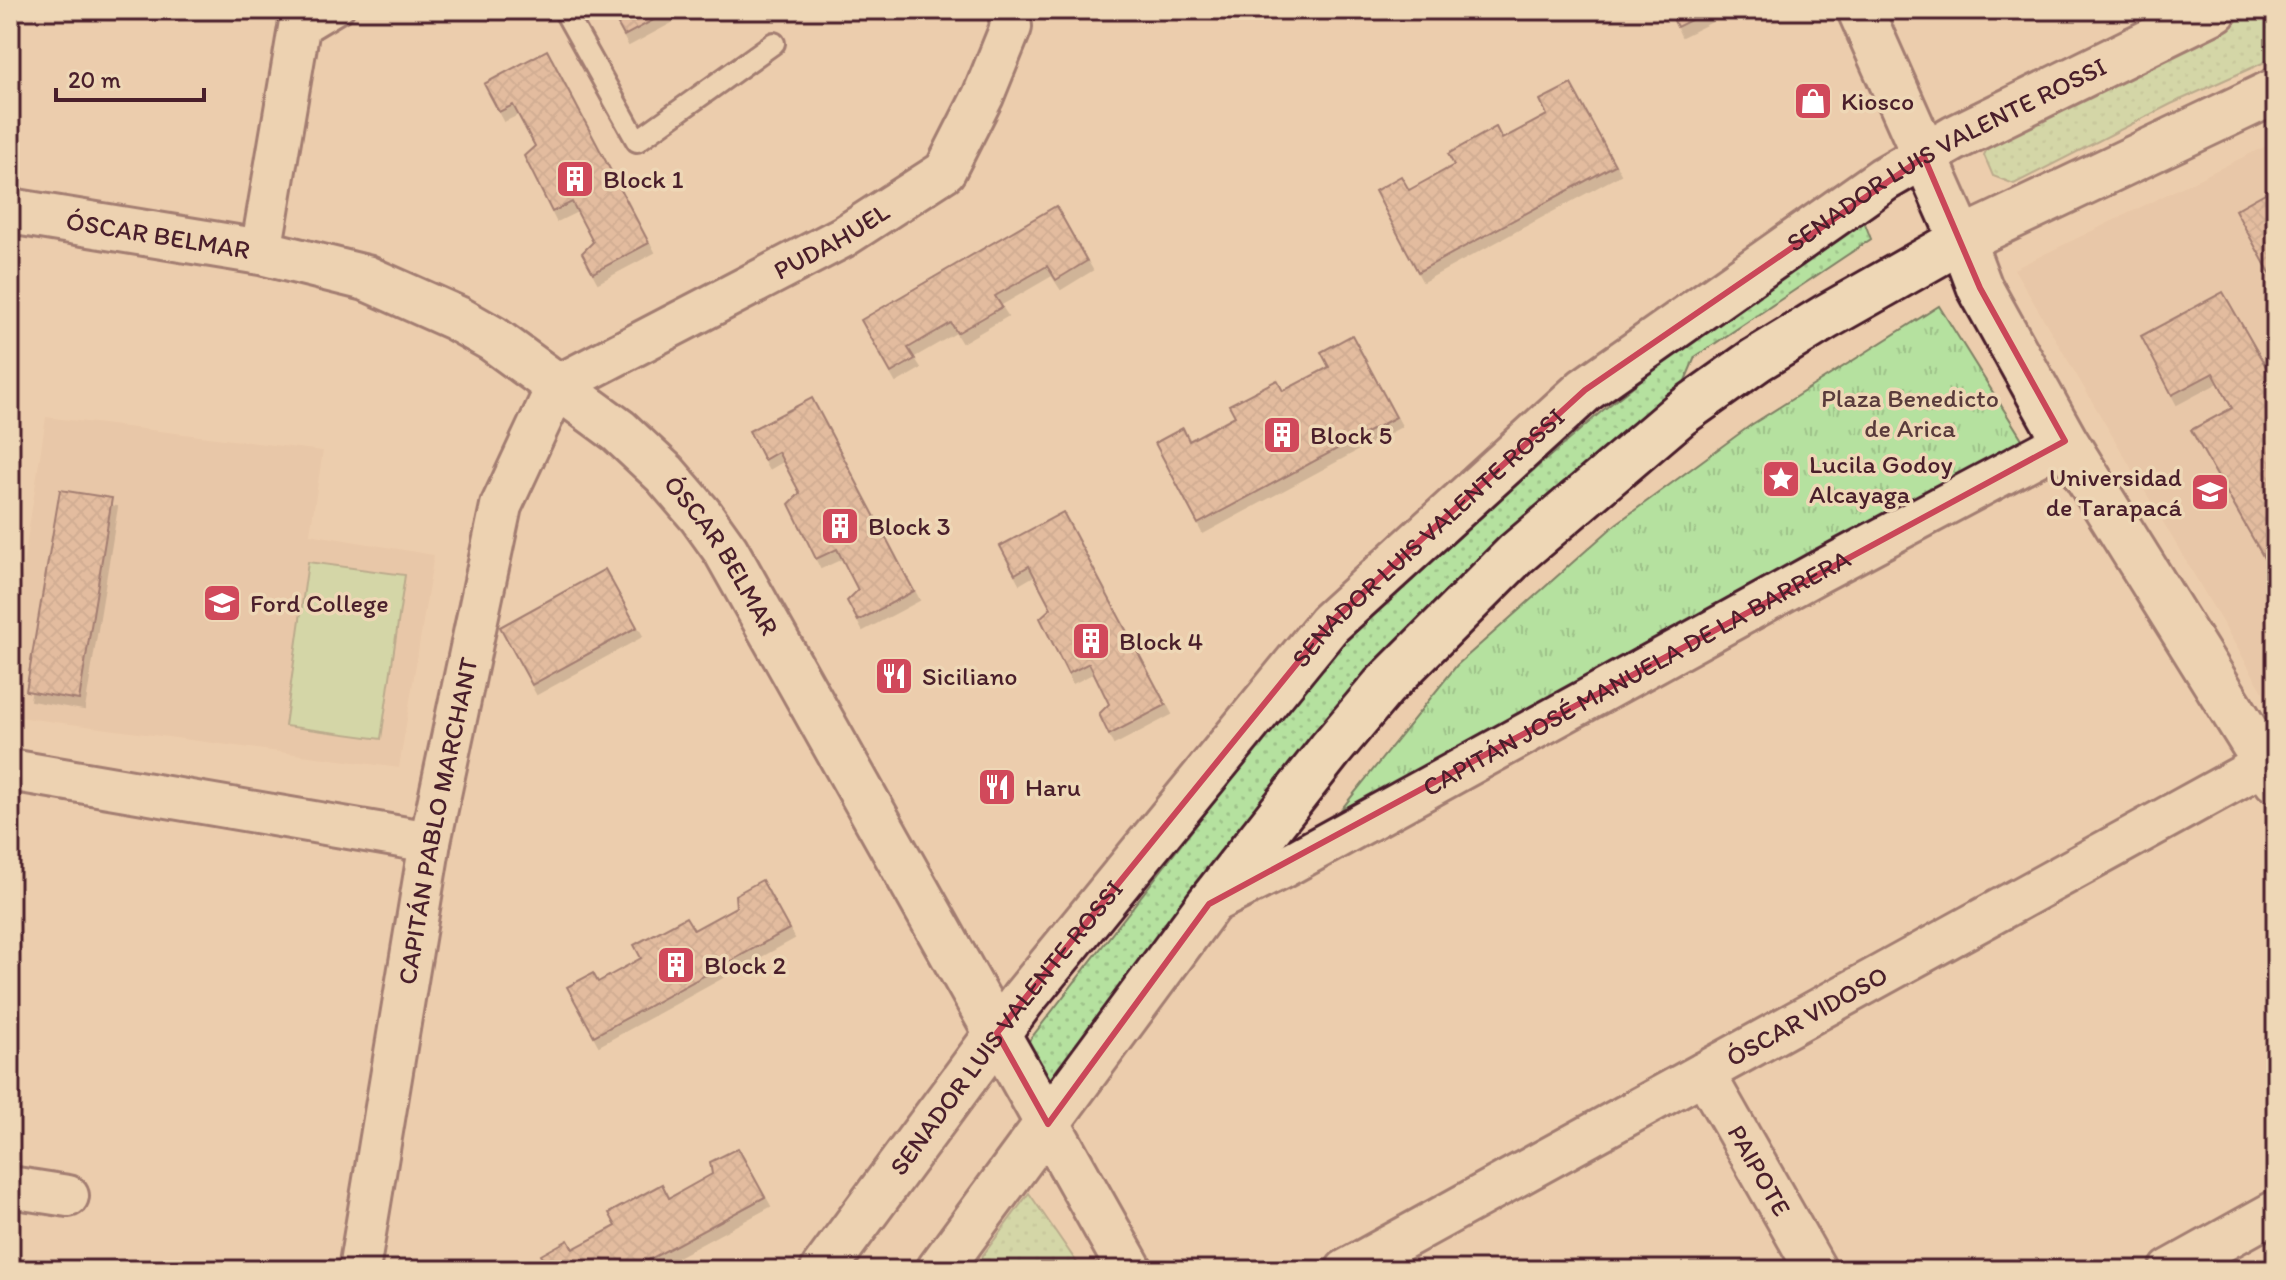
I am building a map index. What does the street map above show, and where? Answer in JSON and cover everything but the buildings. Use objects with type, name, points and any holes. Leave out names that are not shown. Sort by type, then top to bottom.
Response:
[{"type":"main road","points":[[1860,10],[1962,240],[1980,288],[2065,441],[2271,772]]},
{"type":"main road","name":"SENADOR LUIS VALENTE ROSSI","points":[[823,1270],[997,1033],[1329,624],[1585,390],[1884,179],[1955,138],[2215,10]]},
{"type":"main road","points":[[939,1270],[1270,824],[1383,687],[1516,554],[1680,414],[1826,317],[1962,240],[2276,91]]},
{"type":"main road","name":"ÓSCAR BELMAR","points":[[10,211],[261,252],[366,278],[412,297],[493,339],[619,431],[665,474],[726,551],[1130,1270]]},
{"type":"street","name":"PUDAHUEL","points":[[557,386],[843,237],[945,171],[983,96],[1011,27],[1009,10]]},
{"type":"street","points":[[261,252],[299,24]]},
{"type":"street","name":"CAPITÁN PABLO MARCHANT","points":[[359,1270],[430,842],[501,506],[557,386]]},
{"type":"street","name":"CAPITÁN JOSÉ MANUELA DE LA BARRERA","points":[[1209,904],[1294,862],[1819,572],[2065,441]]},
{"type":"street","points":[[10,770],[430,842]]},
{"type":"street","name":"ÓSCAR VIDOSO","points":[[1346,1270],[1704,1073],[2271,772]]},
{"type":"street","name":"PAIPOTE","points":[[1704,1073],[1816,1270]]},
{"type":"street","points":[[10,1187],[68,1196]]},
{"type":"street","points":[[2170,1270],[2276,1211]]},
{"type":"lane","points":[[299,24],[343,10]]},
{"type":"lane","points":[[564,10],[637,141],[774,43]]},
{"type":"highlighted area","points":[[1924,157],[1980,288],[2065,441],[1209,904],[1048,1124],[997,1033],[1329,624],[1585,390]]},
{"type":"shaded area","name":"Universidad de Tarapacá","points":[[2276,141],[2276,714],[2014,269]]},
{"type":"shaded area","name":"Ford College","points":[[46,417],[323,451],[310,534],[434,555],[399,768],[10,716],[10,650]]},
{"type":"green space","points":[[2260,10],[2276,10],[2276,57],[2171,104],[2014,184],[1993,176],[1984,155],[1995,132]]},
{"type":"green space","points":[[1864,221],[1871,239],[1695,357],[1679,395],[1494,553],[1349,691],[1067,1070],[1050,1079],[1030,1072],[1025,1046],[1321,664],[1602,411],[1684,346]]},
{"type":"green space","name":"Plaza Benedicto de Arica","points":[[1939,306],[2022,439],[1324,831],[1457,665],[1616,524],[1751,425]]},
{"type":"green space","points":[[308,562],[405,575],[381,739],[285,726]]},
{"type":"green space","points":[[1029,1193],[1082,1270],[972,1270]]},
{"type":"place","name":"Kiosco","points":[[1813,101]]},
{"type":"place","name":"Block 1","points":[[575,179]]},
{"type":"place","name":"Block 5","points":[[1282,435]]},
{"type":"place","name":"Lucila Godoy Alcayaga","points":[[1781,479]]},
{"type":"place","name":"Universidad de Tarapacá","points":[[2210,492]]},
{"type":"place","name":"Block 3","points":[[840,526]]},
{"type":"place","name":"Ford College","points":[[222,603]]},
{"type":"place","name":"Block 4","points":[[1091,641]]},
{"type":"place","name":"Siciliano","points":[[894,676]]},
{"type":"place","name":"Haru","points":[[997,787]]},
{"type":"place","name":"Block 2","points":[[676,965]]}]
